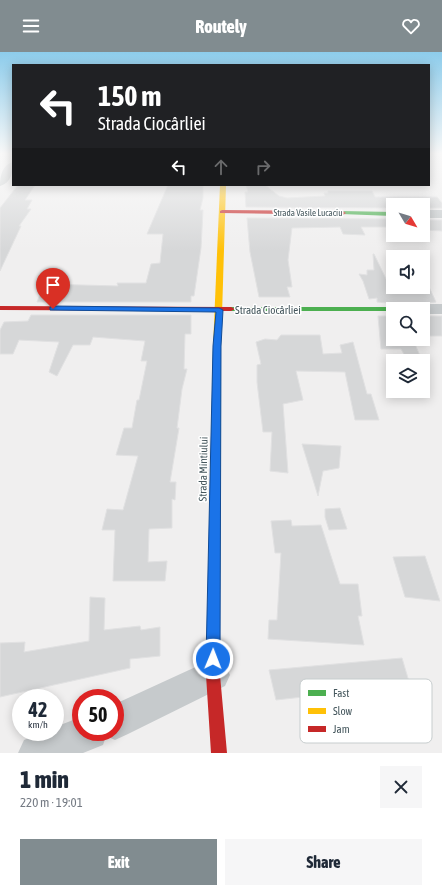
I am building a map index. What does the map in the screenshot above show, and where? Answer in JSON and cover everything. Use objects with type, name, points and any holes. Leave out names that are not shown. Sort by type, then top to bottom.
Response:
[{"type":"main road","name":"Strada Mintiului","points":[[219,753],[213,675],[217,346],[223,186]]},
{"type":"main road","name":"Strada Vasile Lucaciu","points":[[222,212],[386,214]]},
{"type":"main road","name":"Strada Ciocârliei","points":[[0,308],[386,310]]},
{"type":"street","points":[[430,214],[442,214]]},
{"type":"street","points":[[430,309],[442,309]]},
{"type":"street","points":[[124,718],[213,675]]},
{"type":"street","points":[[37,753],[72,739]]},
{"type":"building","points":[[17,186],[34,186],[25,200],[32,200],[27,209],[31,209],[19,226],[21,226],[0,271],[0,208]]},
{"type":"building","points":[[168,186],[203,186],[203,198],[200,210],[203,210],[201,248],[194,296],[191,296],[191,302],[37,302],[44,284],[118,286],[117,283],[146,283],[151,264],[160,263],[163,234],[147,234]]},
{"type":"building","points":[[246,186],[266,186],[279,196],[287,198],[325,196],[324,193],[328,193],[328,191],[372,191],[375,197],[437,197],[442,203],[442,208],[430,208],[430,198],[386,198],[386,208],[246,207],[245,192],[248,192]]},
{"type":"building","points":[[247,218],[386,219],[386,227],[361,227],[365,235],[343,234],[340,227],[292,228],[288,260],[292,287],[287,287],[290,297],[259,297],[250,252]]},
{"type":"building","points":[[430,220],[442,220],[442,231],[430,230]]},
{"type":"building","points":[[373,254],[386,279],[386,294],[430,294],[430,289],[436,302],[386,303],[377,302],[377,298],[369,299],[359,274],[367,275],[367,270],[374,270]]},
{"type":"building","points":[[31,315],[191,315],[191,334],[185,334],[184,369],[187,369],[182,389],[177,428],[179,428],[170,482],[176,482],[175,500],[172,499],[172,528],[149,529],[148,562],[167,561],[165,581],[113,581],[115,530],[102,530],[107,509],[123,510],[138,456],[116,455],[124,428],[132,428],[137,400],[139,400],[147,361],[141,361],[145,341],[93,337],[90,345],[73,345],[57,376],[49,372],[59,342],[19,340],[13,354],[0,354],[0,330],[4,322],[28,321]]},
{"type":"building","points":[[378,316],[386,316],[386,346],[416,346],[419,354],[404,354],[401,349],[381,349]]},
{"type":"building","points":[[430,316],[442,316],[442,336],[430,336]]},
{"type":"building","points":[[281,335],[320,335],[323,354],[342,353],[340,345],[353,342],[367,394],[371,394],[379,420],[355,420],[345,372],[296,371],[303,400],[283,404],[288,473],[270,471],[272,432],[263,432],[257,382],[257,365],[261,364],[256,342],[265,339],[277,340]]},
{"type":"building","points":[[302,444],[341,446],[339,468],[323,471],[318,496]]},
{"type":"building","points":[[340,508],[347,529],[329,530],[325,517],[325,509]]},
{"type":"building","points":[[291,520],[292,526],[321,525],[340,584],[358,584],[362,616],[358,616],[364,645],[268,639],[269,620],[277,620],[281,553],[275,553],[271,521]]},
{"type":"building","points":[[425,556],[440,601],[405,597],[393,557]]},
{"type":"building","points":[[90,597],[105,598],[104,630],[140,626],[141,630],[160,627],[160,656],[130,659],[130,668],[36,689],[12,689],[12,694],[0,697],[0,643],[25,642],[24,652],[89,641]]},
{"type":"building","points":[[402,658],[408,679],[300,679],[300,697],[276,700],[269,670]]},
{"type":"traffic: fast","points":[[343,213],[386,214]]},
{"type":"traffic: fast","points":[[231,309],[386,309]]},
{"type":"traffic: fast","points":[[214,598],[217,347]]},
{"type":"traffic: slow","points":[[217,347],[223,186]]},
{"type":"traffic: jam","points":[[222,212],[343,213]]},
{"type":"traffic: jam","points":[[0,308],[231,309]]},
{"type":"traffic: jam","points":[[214,598],[213,675],[219,753]]},
{"type":"route","points":[[53,309],[219,310],[217,346],[213,659]]}]
